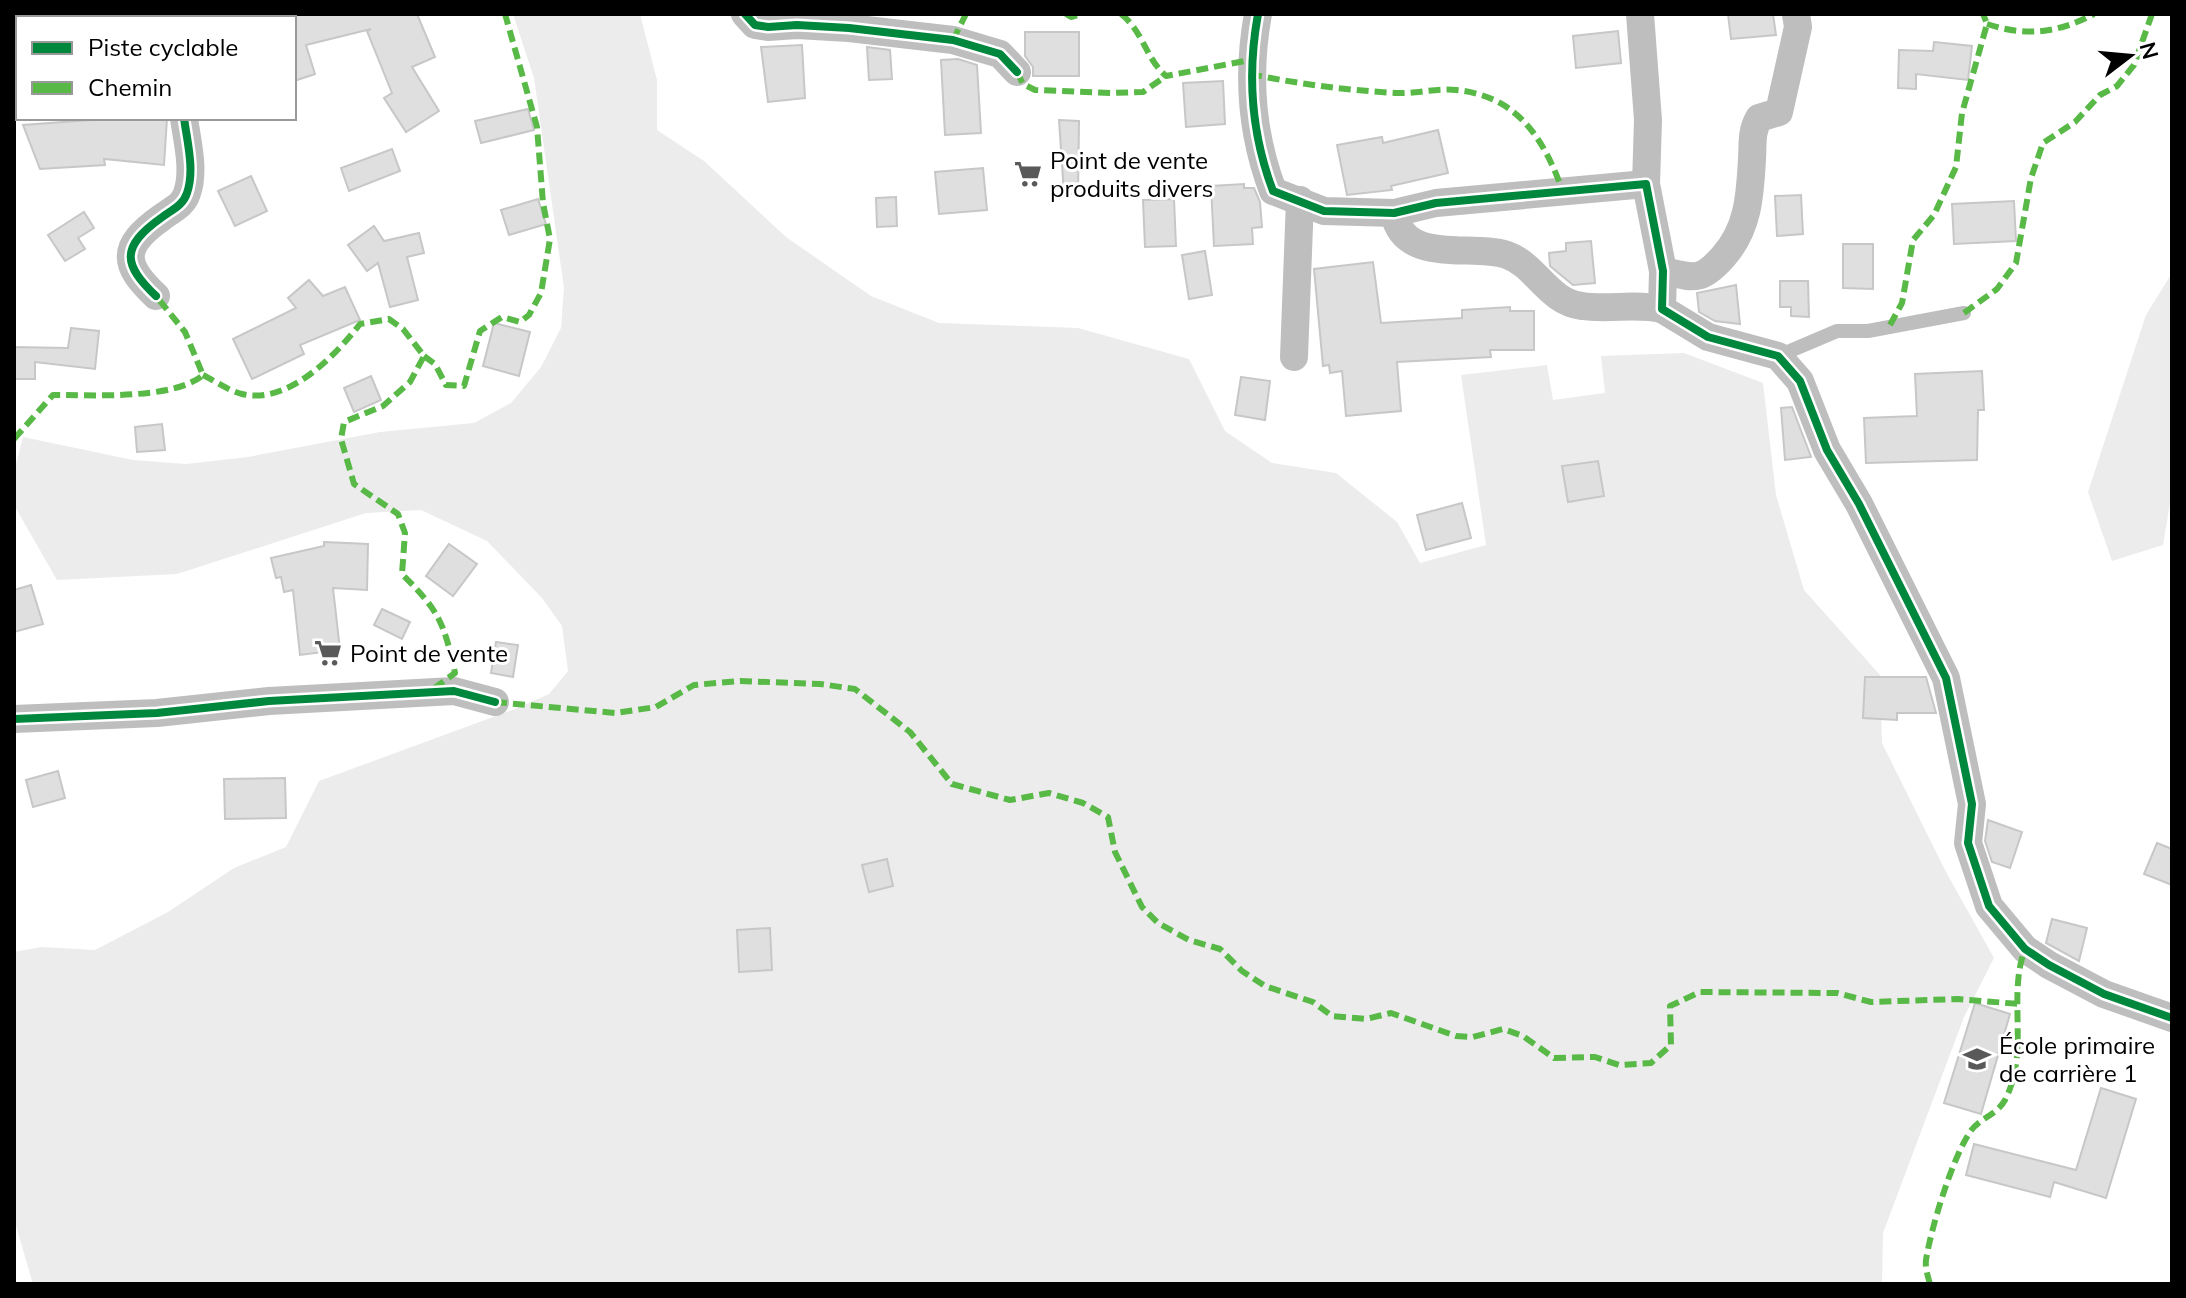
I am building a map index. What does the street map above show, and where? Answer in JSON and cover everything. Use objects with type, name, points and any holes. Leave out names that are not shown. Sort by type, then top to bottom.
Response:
[{"type":"street","points":[[745,14],[755,25],[768,27],[849,28],[953,40],[1000,54],[1017,72]]},
{"type":"street","points":[[1258,14],[1250,60],[1260,156],[1273,191],[1324,211],[1394,213],[1436,203],[1646,184]]},
{"type":"street","points":[[1640,14],[1648,120],[1646,184],[1663,271],[1662,309]]},
{"type":"street","points":[[1663,271],[1690,278],[1707,275],[1737,241],[1749,196],[1752,130],[1759,118],[1779,112],[1798,27],[1796,14]]},
{"type":"street","points":[[156,296],[135,277],[129,263],[131,250],[142,235],[186,196],[190,178],[184,120]]},
{"type":"street","points":[[1294,357],[1300,200]]},
{"type":"street","points":[[1394,213],[1396,221],[1409,236],[1434,249],[1506,254],[1519,261],[1568,302],[1582,306],[1640,305],[1662,309],[1708,337],[1778,356],[1800,381],[1827,450],[1859,504],[1946,678],[1972,804],[1968,843],[1976,877],[1989,906],[2025,949],[2049,965],[2104,994],[2172,1018]]},
{"type":"street","points":[[14,719],[157,713],[269,701],[454,691],[495,702]]},
{"type":"lane","points":[[1778,356],[1837,331],[1868,331],[1964,313]]},
{"type":"shaded area","points":[[513,14],[640,14],[657,80],[657,130],[704,161],[786,237],[871,296],[939,323],[1078,328],[1189,359],[1225,431],[1272,463],[1336,473],[1397,522],[1420,563],[1486,545],[1461,375],[1547,365],[1553,400],[1605,393],[1601,356],[1684,353],[1763,383],[1776,495],[1804,590],[1880,675],[1882,743],[1946,872],[1994,958],[1964,1017],[1883,1233],[1882,1284],[33,1284],[14,1219],[14,952],[41,947],[95,950],[168,912],[234,868],[286,847],[319,781],[549,694],[568,671],[562,626],[542,598],[487,541],[421,510],[366,513],[177,574],[57,580],[14,505],[14,472],[23,437],[133,460],[186,464],[248,457],[380,432],[474,423],[511,403],[541,367],[561,328],[564,288],[534,78]]},
{"type":"shaded area","points":[[2172,273],[2172,491],[2163,545],[2112,561],[2088,492],[2146,315]]},
{"type":"building","points":[[417,14],[435,57],[412,67],[439,111],[406,132],[384,98],[392,93],[367,31],[371,29],[306,45],[315,74],[296,80],[294,16]]},
{"type":"building","points":[[1728,14],[1773,14],[1776,35],[1731,39]]},
{"type":"building","points":[[1618,31],[1621,63],[1576,68],[1573,36]]},
{"type":"building","points":[[1025,32],[1079,32],[1079,76],[1033,76],[1033,67],[1025,56]]},
{"type":"building","points":[[1934,42],[1972,46],[1968,80],[1916,74],[1916,89],[1898,88],[1899,50],[1933,51]]},
{"type":"building","points":[[802,45],[805,98],[768,102],[761,47]]},
{"type":"building","points":[[867,47],[890,50],[892,79],[869,80]]},
{"type":"building","points":[[958,59],[977,65],[981,133],[945,135],[941,60]]},
{"type":"building","points":[[1223,81],[1225,124],[1186,127],[1183,83]]},
{"type":"building","points":[[528,109],[534,130],[481,143],[475,121]]},
{"type":"building","points":[[91,120],[167,120],[164,165],[104,159],[105,165],[40,169],[23,125]]},
{"type":"building","points":[[1059,120],[1079,121],[1078,194],[1064,194]]},
{"type":"building","points":[[1438,130],[1448,173],[1391,186],[1392,190],[1347,195],[1337,145],[1382,137],[1383,143]]},
{"type":"building","points":[[392,149],[400,171],[349,191],[341,168]]},
{"type":"building","points":[[983,168],[987,210],[939,214],[935,172]]},
{"type":"building","points":[[251,176],[267,211],[235,226],[218,191]]},
{"type":"building","points":[[1244,184],[1244,188],[1254,188],[1260,202],[1262,227],[1252,228],[1253,244],[1214,246],[1211,186]]},
{"type":"building","points":[[1801,195],[1803,234],[1777,236],[1775,196]]},
{"type":"building","points":[[896,197],[897,226],[877,227],[876,198]]},
{"type":"building","points":[[538,199],[546,224],[509,235],[501,210]]},
{"type":"building","points":[[1174,199],[1176,246],[1145,247],[1143,200]]},
{"type":"building","points":[[2014,201],[2016,241],[1954,244],[1952,204]]},
{"type":"building","points":[[84,212],[94,228],[78,238],[85,249],[65,261],[48,235]]},
{"type":"building","points":[[374,226],[384,241],[419,233],[424,253],[407,257],[418,300],[390,307],[378,263],[367,271],[348,245]]},
{"type":"building","points":[[1591,241],[1595,283],[1573,285],[1550,266],[1549,253],[1566,251],[1566,243]]},
{"type":"building","points":[[1843,244],[1873,244],[1873,289],[1843,288]]},
{"type":"building","points":[[1205,251],[1212,295],[1189,299],[1182,255]]},
{"type":"building","points":[[1373,262],[1381,323],[1462,318],[1462,310],[1510,307],[1510,311],[1534,311],[1534,350],[1490,350],[1491,357],[1397,362],[1401,411],[1346,416],[1342,371],[1330,373],[1329,365],[1323,366],[1314,269]]},
{"type":"building","points":[[309,280],[323,296],[345,287],[360,320],[300,345],[304,354],[252,379],[233,339],[296,308],[288,298]]},
{"type":"building","points":[[1780,281],[1808,281],[1809,317],[1791,316],[1791,307],[1780,307]]},
{"type":"building","points":[[1736,285],[1740,324],[1715,321],[1699,312],[1697,293]]},
{"type":"building","points":[[494,323],[530,332],[519,376],[483,366]]},
{"type":"building","points":[[71,328],[99,331],[95,369],[35,362],[35,379],[14,379],[14,347],[68,348]]},
{"type":"building","points":[[1982,371],[1984,410],[1978,410],[1977,460],[1866,463],[1864,418],[1917,416],[1915,374]]},
{"type":"building","points":[[371,376],[381,400],[354,412],[344,388]]},
{"type":"building","points":[[1241,377],[1270,381],[1265,420],[1235,415]]},
{"type":"building","points":[[1792,407],[1811,457],[1785,460],[1781,408]]},
{"type":"building","points":[[162,424],[165,450],[137,452],[135,427]]},
{"type":"building","points":[[1598,461],[1604,496],[1568,502],[1562,466]]},
{"type":"building","points":[[1462,503],[1471,538],[1426,550],[1417,515]]},
{"type":"building","points":[[324,542],[368,544],[367,590],[333,588],[340,650],[300,655],[293,590],[284,592],[281,577],[276,578],[271,558],[324,546]]},
{"type":"building","points":[[449,544],[477,564],[453,596],[426,576]]},
{"type":"building","points":[[31,585],[43,624],[14,632],[14,590]]},
{"type":"building","points":[[382,609],[410,622],[402,639],[374,625]]},
{"type":"building","points":[[496,642],[518,645],[513,677],[491,673]]},
{"type":"building","points":[[1865,677],[1926,677],[1936,713],[1897,713],[1897,720],[1863,718]]},
{"type":"building","points":[[58,771],[65,798],[33,807],[26,780]]},
{"type":"building","points":[[285,778],[286,818],[225,819],[224,779]]},
{"type":"building","points":[[1988,820],[2022,832],[2010,868],[1992,862],[1985,841]]},
{"type":"building","points":[[2157,843],[2172,849],[2172,885],[2144,874]]},
{"type":"building","points":[[887,859],[893,886],[869,892],[862,865]]},
{"type":"building","points":[[2052,919],[2087,928],[2079,961],[2046,943]]},
{"type":"building","points":[[770,928],[772,970],[739,972],[737,930]]},
{"type":"building","name":"École primaire de carrière 1","points":[[1975,1003],[2010,1014],[1981,1114],[1944,1103]]},
{"type":"building","points":[[2101,1088],[2136,1099],[2106,1198],[2054,1182],[2050,1197],[1966,1175],[1974,1144],[2076,1170]]},
{"type":"marked path","points":[[424,356],[435,364],[446,385],[464,386],[480,331],[502,317],[520,322],[529,315],[541,293],[550,239],[543,203],[537,127],[505,14]]},
{"type":"marked path","points":[[953,40],[966,14]]},
{"type":"marked path","points":[[1066,14],[1071,17],[1082,14]]},
{"type":"marked path","points":[[1121,14],[1166,76],[1250,60]]},
{"type":"marked path","points":[[1890,325],[1902,303],[1913,240],[1934,215],[1956,167],[1962,113],[1987,24],[1983,14]]},
{"type":"marked path","points":[[1987,24],[2015,31],[2042,31],[2094,14]]},
{"type":"marked path","points":[[1964,313],[1997,289],[2016,263],[2031,178],[2043,143],[2075,122],[2100,95],[2117,86],[2134,65],[2152,14]]},
{"type":"marked path","points":[[1017,72],[1023,84],[1035,90],[1111,93],[1143,92],[1166,76]]},
{"type":"marked path","points":[[1250,74],[1358,90],[1403,93],[1456,90],[1478,94],[1496,101],[1526,123],[1547,155],[1563,192]]},
{"type":"marked path","points":[[14,439],[53,395],[153,392],[173,389],[203,375],[185,332],[156,296]]},
{"type":"marked path","points":[[203,375],[242,394],[276,392],[293,385],[324,363],[360,324],[389,319],[403,329],[424,356],[410,382],[383,406],[344,422],[341,439],[354,484],[398,514],[405,533],[402,574],[432,608],[443,629],[455,673],[433,689]]},
{"type":"marked path","points":[[495,702],[615,713],[656,707],[694,685],[740,681],[820,684],[855,689],[910,732],[952,784],[1010,800],[1049,793],[1083,803],[1108,817],[1115,852],[1142,907],[1158,923],[1189,940],[1220,949],[1242,971],[1265,986],[1313,1002],[1332,1016],[1366,1019],[1391,1013],[1456,1036],[1473,1037],[1503,1029],[1523,1036],[1554,1058],[1595,1057],[1619,1065],[1651,1063],[1671,1045],[1670,1006],[1700,992],[1837,993],[1871,1002],[1958,999],[2019,1004]]},
{"type":"marked path","points":[[1930,1284],[1926,1263],[1929,1246],[1956,1159],[1973,1128],[2002,1105],[2012,1082],[2018,1044],[2018,986],[2025,949]]},
{"type":"cycle path","points":[[745,14],[755,25],[768,27],[849,28],[953,40],[1000,54],[1017,72]]},
{"type":"cycle path","points":[[1258,14],[1253,59],[1253,103],[1260,147],[1273,191],[1324,211],[1394,213],[1436,203],[1646,184],[1663,271],[1662,309],[1708,337],[1778,356],[1800,381],[1827,450],[1859,504],[1946,678],[1972,804],[1968,843],[1989,906],[2025,949],[2049,965],[2104,994],[2172,1018]]},
{"type":"cycle path","points":[[156,296],[137,275],[131,256],[138,238],[180,205],[187,193],[190,165],[184,120]]},
{"type":"cycle path","points":[[14,719],[157,713],[269,701],[454,691],[495,702]]},
{"type":"place","name":"Point de vente produits divers","points":[[1028,174]]},
{"type":"place","name":"Point de vente","points":[[328,653]]},
{"type":"place","name":"École primaire de carrière 1","points":[[1977,1059]]}]
